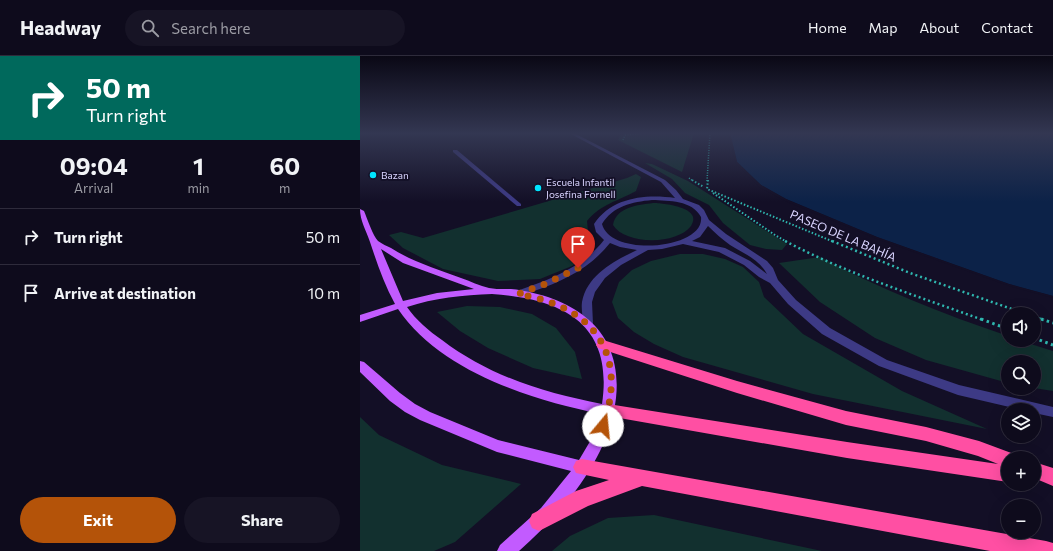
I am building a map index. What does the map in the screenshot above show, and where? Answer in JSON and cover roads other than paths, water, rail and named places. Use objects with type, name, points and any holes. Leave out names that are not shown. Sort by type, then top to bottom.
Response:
[{"type":"highway","points":[[603,344],[737,388],[846,418],[926,434],[979,449],[1001,457]]},
{"type":"highway","points":[[608,410],[861,452],[1001,473]]},
{"type":"highway","points":[[582,467],[640,479],[1046,551]]},
{"type":"highway","points":[[1041,473],[1053,477]]},
{"type":"highway","points":[[539,521],[583,498],[640,479]]},
{"type":"highway","points":[[1041,479],[1053,481]]},
{"type":"main road","points":[[360,210],[375,242],[382,265],[408,316],[442,346],[474,368],[518,387],[571,404],[608,410]]},
{"type":"main road","points":[[375,242],[390,253],[406,261],[492,292]]},
{"type":"main road","points":[[360,319],[402,305],[440,296],[492,292],[518,294],[539,298],[568,309],[588,324],[603,344],[611,375],[608,410],[595,444],[582,467],[563,495],[539,521],[506,551]]},
{"type":"main road","points":[[360,365],[395,397],[410,408],[425,416],[497,446],[582,467]]},
{"type":"street","points":[[461,156],[519,205]]},
{"type":"street","points":[[615,156],[663,181],[674,191],[681,201]]},
{"type":"street","points":[[706,221],[703,229],[683,242],[666,246],[646,248],[631,247],[608,240],[600,232],[598,224],[602,216],[610,209],[638,200],[652,198],[681,201],[699,209],[704,215],[706,221],[734,244],[764,264],[770,270],[773,281]]},
{"type":"street","points":[[518,294],[545,284],[581,267],[596,255],[608,240]]},
{"type":"street","points":[[683,242],[722,250],[747,263],[762,275],[773,281],[792,302],[826,331],[883,363],[958,390],[1053,412]]},
{"type":"street","points":[[588,324],[587,303],[590,291],[598,280],[610,269],[646,248]]},
{"type":"water","points":[[736,156],[1053,156],[1053,296],[1009,284],[877,237],[786,199],[761,185],[737,162]]},
{"type":"place","name":"Bazan","points":[[373,175]]},
{"type":"place","name":"Escuela Infantil Josefina Fornell","points":[[538,188]]}]
